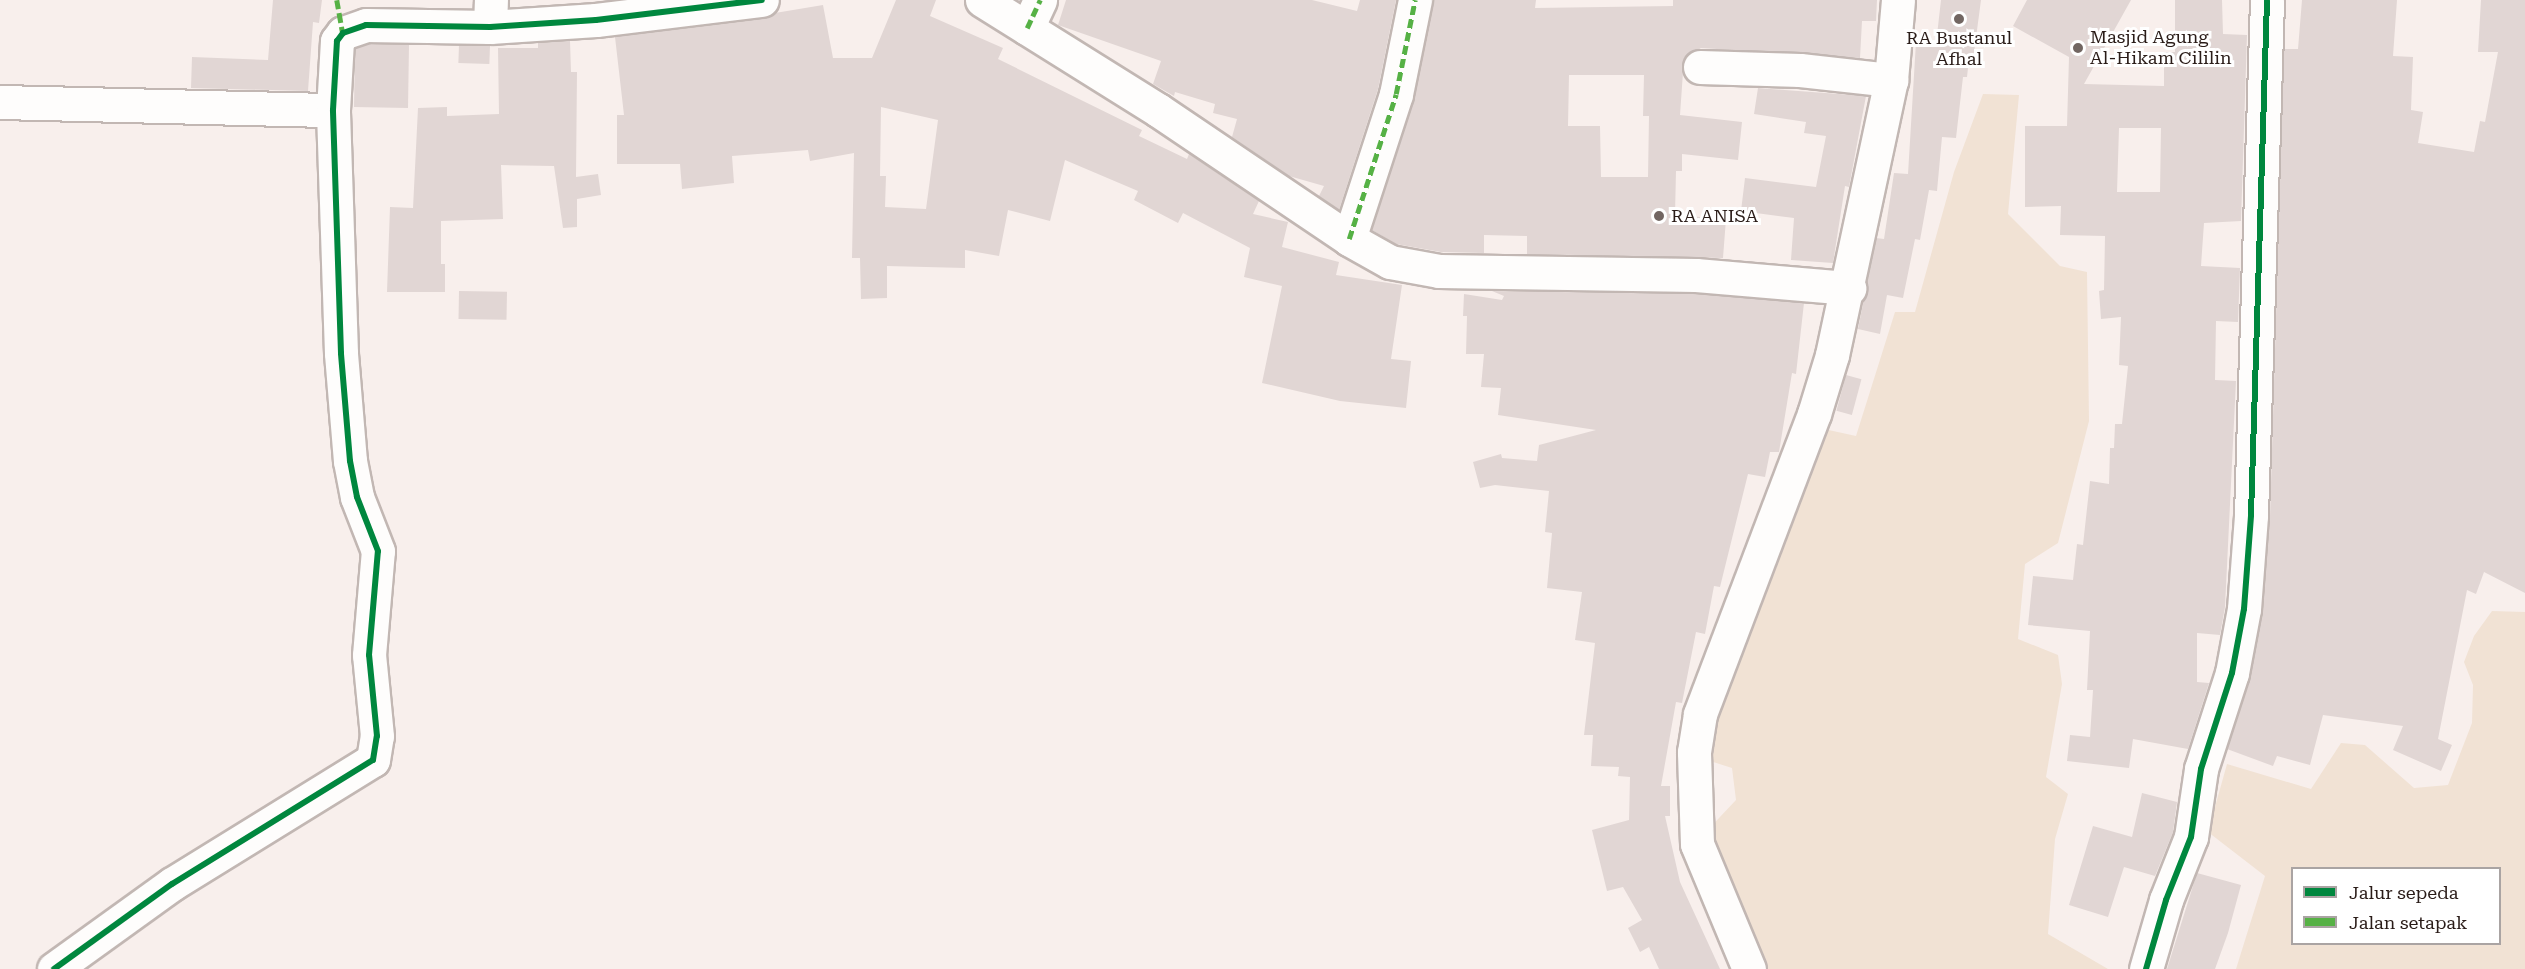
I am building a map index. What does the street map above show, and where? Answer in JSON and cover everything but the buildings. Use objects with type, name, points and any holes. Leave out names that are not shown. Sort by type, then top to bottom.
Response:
[{"type":"street","points":[[54,969],[172,884],[374,760],[376,736],[369,655],[378,551],[357,497],[351,461],[341,353],[333,110],[337,41],[354,27],[383,13],[490,14],[762,0]]},
{"type":"street","points":[[982,0],[1033,14],[1158,110],[1349,239],[1390,262],[1414,269],[1696,275],[1849,288]]},
{"type":"street","points":[[1349,239],[1396,94],[1415,0]]},
{"type":"street","points":[[1749,969],[1697,844],[1694,752],[1700,714],[1814,414],[1849,288],[1891,80],[1898,0]]},
{"type":"street","points":[[2146,969],[2166,900],[2191,837],[2201,769],[2232,673],[2244,609],[2251,515],[2267,0]]},
{"type":"street","points":[[1700,67],[1800,70],[1891,80]]},
{"type":"street","points":[[0,102],[333,110]]},
{"type":"shaded area","points":[[1983,94],[2019,95],[2008,214],[2060,266],[2087,272],[2089,421],[2058,543],[2025,564],[2018,639],[2058,655],[2062,684],[2046,777],[2068,794],[2055,839],[2048,934],[2108,969],[1761,969],[1703,835],[1736,800],[1732,768],[1707,760],[1720,700],[1824,429],[1856,436],[1895,312],[1915,312],[1954,172]]},
{"type":"shaded area","points":[[2492,611],[2525,612],[2525,969],[2236,969],[2265,876],[2208,832],[2227,764],[2311,789],[2341,743],[2365,745],[2414,788],[2448,785],[2472,723],[2473,685],[2464,662],[2474,636]]},
{"type":"marked path","points":[[337,0],[343,33]]},
{"type":"marked path","points":[[1027,28],[1040,0]]},
{"type":"marked path","points":[[1349,239],[1396,94],[1415,0]]},
{"type":"cycle path","points":[[54,969],[172,884],[373,760],[377,736],[369,655],[378,551],[357,497],[350,461],[341,353],[333,110],[337,41],[343,33],[366,25],[490,27],[596,20],[762,0]]},
{"type":"cycle path","points":[[2146,969],[2166,900],[2191,837],[2201,769],[2232,673],[2244,609],[2251,515],[2267,0]]},
{"type":"place","name":"RA Bustanul Afhal","points":[[1959,19]]},
{"type":"place","name":"Masjid Agung Al-Hikam Cililin","points":[[2078,48]]},
{"type":"place","name":"RA ANISA","points":[[1659,216]]}]
